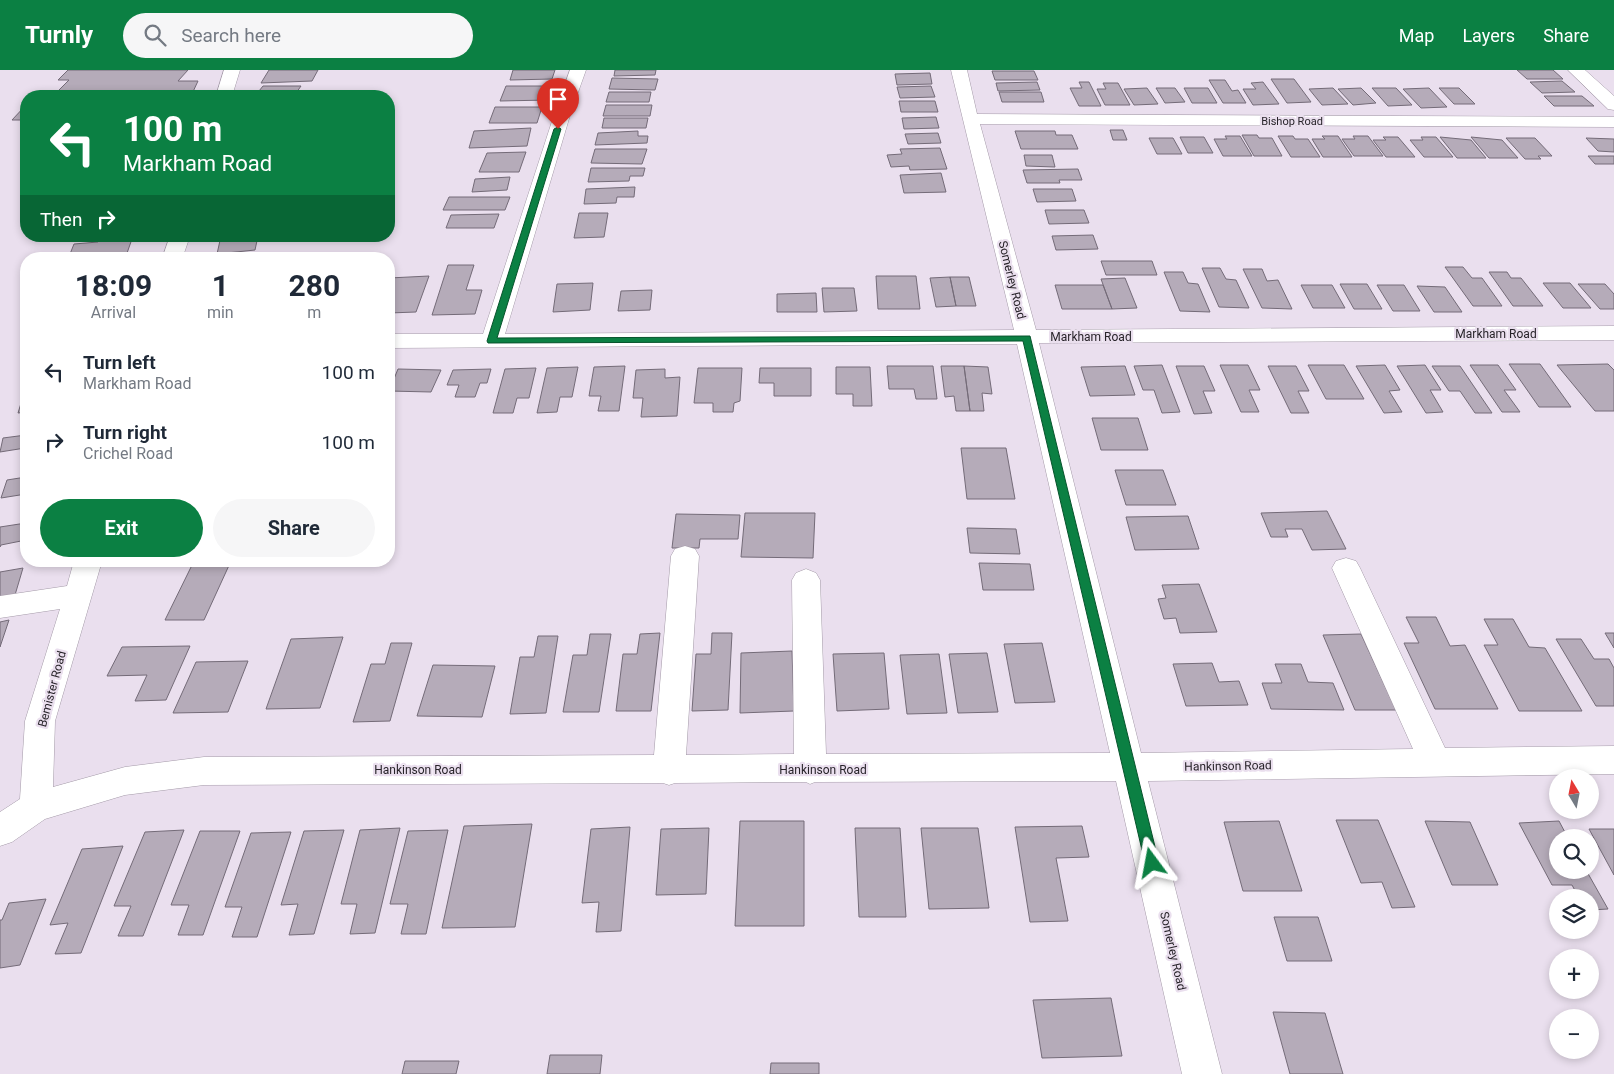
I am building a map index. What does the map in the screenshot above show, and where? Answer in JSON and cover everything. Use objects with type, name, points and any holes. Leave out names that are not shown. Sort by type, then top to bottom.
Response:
[{"type":"street","points":[[226,90],[232,70]]},
{"type":"street","points":[[492,341],[563,112],[578,70]]},
{"type":"street","name":"Somerley Road","points":[[960,70],[970,118],[1026,338],[1202,1074]]},
{"type":"street","points":[[1576,70],[1614,105]]},
{"type":"street","name":"Bishop Road","points":[[970,118],[1614,122]]},
{"type":"street","name":"Markham Road","points":[[395,341],[1614,333]]},
{"type":"street","points":[[669,771],[685,556]]},
{"type":"street","name":"Bemister Road","points":[[36,807],[40,721],[86,567]]},
{"type":"street","points":[[1346,568],[1436,764]]},
{"type":"street","points":[[806,580],[810,770]]},
{"type":"street","points":[[0,607],[78,594]]},
{"type":"street","name":"Hankinson Road","points":[[36,807],[126,781],[204,771],[810,770],[1436,764],[1614,760]]},
{"type":"street","points":[[0,831],[36,807]]},
{"type":"building","points":[[68,70],[188,70],[178,81],[198,81],[194,90],[59,90],[69,80],[58,80]]},
{"type":"building","points":[[269,70],[318,70],[312,81],[261,83]]},
{"type":"building","points":[[513,70],[555,70],[552,79],[510,80]]},
{"type":"building","points":[[615,70],[656,70],[655,75],[614,76]]},
{"type":"building","points":[[1517,70],[1553,70],[1563,79],[1527,79]]},
{"type":"building","points":[[992,71],[1034,71],[1038,80],[995,80]]},
{"type":"building","points":[[930,73],[932,84],[897,85],[895,74]]},
{"type":"building","points":[[612,78],[658,79],[655,90],[609,89]]},
{"type":"building","points":[[1271,79],[1294,79],[1311,102],[1287,103]]},
{"type":"building","points":[[1209,80],[1225,80],[1232,91],[1238,90],[1246,103],[1223,103]]},
{"type":"building","points":[[1562,81],[1575,92],[1542,93],[1530,82]]},
{"type":"building","points":[[1037,82],[1040,90],[998,91],[996,83]]},
{"type":"building","points":[[1079,82],[1089,82],[1101,106],[1079,106],[1070,88],[1082,88]]},
{"type":"building","points":[[1263,82],[1279,104],[1253,105],[1243,89],[1256,89],[1251,83]]},
{"type":"building","points":[[1103,83],[1118,83],[1130,105],[1105,105],[1097,89],[1106,89]]},
{"type":"building","points":[[263,86],[301,86],[298,90],[260,90]]},
{"type":"building","points":[[506,86],[554,86],[549,100],[500,101]]},
{"type":"building","points":[[931,86],[935,97],[900,98],[897,87]]},
{"type":"building","points":[[1147,88],[1158,104],[1134,105],[1124,89]]},
{"type":"building","points":[[1156,88],[1175,88],[1185,102],[1165,103]]},
{"type":"building","points":[[1184,88],[1208,88],[1217,103],[1192,103]]},
{"type":"building","points":[[1333,88],[1348,104],[1322,105],[1309,89]]},
{"type":"building","points":[[1361,88],[1376,103],[1353,105],[1338,89]]},
{"type":"building","points":[[1372,88],[1396,88],[1412,105],[1388,106]]},
{"type":"building","points":[[1429,88],[1447,107],[1421,108],[1403,89]]},
{"type":"building","points":[[1439,88],[1459,88],[1475,104],[1454,104]]},
{"type":"building","points":[[609,92],[651,92],[649,102],[606,102]]},
{"type":"building","points":[[999,92],[1041,92],[1044,102],[1002,102]]},
{"type":"building","points":[[1544,96],[1582,96],[1594,106],[1554,106]]},
{"type":"building","points":[[899,101],[935,101],[938,112],[901,112]]},
{"type":"building","points":[[606,105],[652,105],[650,116],[603,116]]},
{"type":"building","points":[[495,107],[542,107],[537,123],[489,123]]},
{"type":"building","points":[[20,111],[20,120],[12,120]]},
{"type":"building","points":[[936,117],[939,128],[904,129],[902,118]]},
{"type":"building","points":[[604,118],[648,118],[646,128],[602,128]]},
{"type":"building","points":[[531,128],[527,146],[469,148],[474,131]]},
{"type":"building","points":[[1110,130],[1123,130],[1127,140],[1113,140]]},
{"type":"building","points":[[638,131],[638,136],[648,136],[647,143],[595,145],[598,133]]},
{"type":"building","points":[[1015,131],[1055,131],[1056,135],[1072,135],[1078,149],[1021,149]]},
{"type":"building","points":[[938,133],[941,143],[908,144],[905,134]]},
{"type":"building","points":[[1242,135],[1272,138],[1282,156],[1254,156]]},
{"type":"building","points":[[1225,136],[1240,136],[1252,156],[1223,156],[1214,139],[1227,139]]},
{"type":"building","points":[[1278,136],[1308,139],[1320,157],[1291,157]]},
{"type":"building","points":[[1322,136],[1338,136],[1352,157],[1323,157],[1312,139],[1325,139]]},
{"type":"building","points":[[1353,136],[1368,136],[1383,156],[1354,156],[1342,139],[1355,139]]},
{"type":"building","points":[[1180,137],[1204,137],[1213,153],[1188,153]]},
{"type":"building","points":[[1383,137],[1398,137],[1415,157],[1386,157],[1373,140],[1386,140]]},
{"type":"building","points":[[1421,137],[1436,137],[1453,157],[1424,157],[1410,140],[1423,140]]},
{"type":"building","points":[[1440,137],[1471,140],[1486,158],[1457,158]]},
{"type":"building","points":[[1471,137],[1502,140],[1518,158],[1489,158]]},
{"type":"building","points":[[1149,138],[1173,138],[1182,154],[1157,154]]},
{"type":"building","points":[[1506,138],[1535,138],[1552,156],[1538,156],[1541,159],[1525,159]]},
{"type":"building","points":[[1586,138],[1614,139],[1614,152],[1598,151]]},
{"type":"building","points":[[940,148],[947,169],[910,170],[909,166],[891,167],[887,155],[902,154],[900,149]]},
{"type":"building","points":[[595,149],[647,149],[642,164],[591,163]]},
{"type":"building","points":[[526,152],[519,172],[479,172],[487,153]]},
{"type":"building","points":[[1024,155],[1052,155],[1055,167],[1026,166]]},
{"type":"building","points":[[1588,156],[1614,156],[1614,164],[1595,164]]},
{"type":"building","points":[[591,168],[645,168],[643,176],[630,176],[629,181],[588,182]]},
{"type":"building","points":[[1078,169],[1082,180],[1059,180],[1060,183],[1027,183],[1023,170]]},
{"type":"building","points":[[941,173],[946,192],[904,193],[900,175]]},
{"type":"building","points":[[510,177],[507,190],[472,192],[475,179]]},
{"type":"building","points":[[635,187],[634,197],[617,197],[616,203],[584,204],[586,189]]},
{"type":"building","points":[[1033,189],[1072,189],[1076,201],[1037,202]]},
{"type":"building","points":[[449,197],[510,197],[505,210],[443,210]]},
{"type":"building","points":[[1045,210],[1084,210],[1089,223],[1049,224]]},
{"type":"building","points":[[579,213],[608,213],[604,237],[574,238]]},
{"type":"building","points":[[499,214],[494,228],[446,228],[451,215]]},
{"type":"building","points":[[1093,235],[1098,249],[1056,250],[1052,236]]},
{"type":"building","points":[[131,242],[127,252],[71,252],[74,244]]},
{"type":"building","points":[[220,242],[257,242],[255,250],[217,252]]},
{"type":"building","points":[[1101,261],[1152,261],[1157,275],[1106,275]]},
{"type":"building","points":[[448,265],[474,265],[466,290],[482,290],[475,314],[432,315]]},
{"type":"building","points":[[1445,267],[1463,267],[1472,278],[1482,278],[1502,306],[1473,306]]},
{"type":"building","points":[[1202,268],[1220,268],[1226,279],[1236,280],[1249,308],[1219,307]]},
{"type":"building","points":[[1243,269],[1262,269],[1267,281],[1278,280],[1292,309],[1262,308]]},
{"type":"building","points":[[1164,272],[1183,272],[1188,283],[1198,284],[1210,312],[1180,311]]},
{"type":"building","points":[[1489,272],[1507,272],[1511,278],[1521,278],[1543,306],[1513,306]]},
{"type":"building","points":[[429,276],[416,312],[395,313],[395,278]]},
{"type":"building","points":[[876,276],[916,276],[920,309],[878,309]]},
{"type":"building","points":[[950,277],[956,306],[936,307],[930,278]]},
{"type":"building","points":[[950,277],[969,277],[976,306],[956,306]]},
{"type":"building","points":[[1125,278],[1137,308],[1112,309],[1101,279]]},
{"type":"building","points":[[593,283],[590,310],[553,312],[557,284]]},
{"type":"building","points":[[1543,283],[1570,283],[1591,308],[1563,308]]},
{"type":"building","points":[[1340,284],[1367,284],[1382,309],[1354,309]]},
{"type":"building","points":[[1578,284],[1605,284],[1614,294],[1614,309],[1600,309]]},
{"type":"building","points":[[1055,285],[1103,285],[1112,309],[1062,309]]},
{"type":"building","points":[[1301,285],[1332,285],[1345,308],[1313,308]]},
{"type":"building","points":[[1377,285],[1404,285],[1420,311],[1393,311]]},
{"type":"building","points":[[1417,286],[1445,287],[1462,312],[1434,312]]},
{"type":"building","points":[[822,288],[854,288],[857,311],[824,312]]},
{"type":"building","points":[[652,290],[650,310],[618,311],[621,291]]},
{"type":"building","points":[[816,293],[817,312],[777,312],[777,294]]},
{"type":"building","points":[[1509,364],[1540,364],[1571,407],[1539,407]]},
{"type":"building","points":[[1608,364],[1614,370],[1614,411],[1595,411],[1557,365]]},
{"type":"building","points":[[1162,365],[1180,412],[1162,413],[1154,390],[1143,390],[1134,366]]},
{"type":"building","points":[[1220,365],[1248,365],[1260,390],[1249,390],[1259,412],[1241,412]]},
{"type":"building","points":[[1308,365],[1344,365],[1364,399],[1326,399]]},
{"type":"building","points":[[1385,365],[1400,390],[1389,391],[1402,412],[1384,413],[1356,366]]},
{"type":"building","points":[[1425,365],[1441,390],[1430,390],[1443,412],[1426,413],[1397,366]]},
{"type":"building","points":[[1470,365],[1498,365],[1516,390],[1504,390],[1520,412],[1502,412]]},
{"type":"building","points":[[625,366],[619,411],[598,411],[601,396],[589,396],[594,367]]},
{"type":"building","points":[[887,366],[933,366],[937,399],[916,399],[914,389],[889,389]]},
{"type":"building","points":[[941,366],[964,366],[970,411],[956,411],[954,396],[945,397]]},
{"type":"building","points":[[964,366],[988,367],[992,394],[982,393],[984,411],[970,411]]},
{"type":"building","points":[[1125,366],[1135,395],[1090,396],[1081,367]]},
{"type":"building","points":[[1176,366],[1204,366],[1215,391],[1203,391],[1212,413],[1194,414]]},
{"type":"building","points":[[1268,366],[1296,366],[1309,391],[1298,391],[1309,413],[1291,413]]},
{"type":"building","points":[[1432,366],[1460,366],[1492,413],[1475,413],[1460,391],[1449,391]]},
{"type":"building","points":[[578,367],[572,397],[560,397],[557,412],[537,413],[547,368]]},
{"type":"building","points":[[836,367],[870,367],[872,406],[853,406],[853,394],[836,394]]},
{"type":"building","points":[[536,368],[529,398],[517,398],[513,413],[493,413],[505,369]]},
{"type":"building","points":[[698,368],[742,368],[740,401],[734,403],[733,412],[713,412],[713,403],[694,403]]},
{"type":"building","points":[[760,368],[811,368],[811,396],[774,396],[774,383],[759,383]]},
{"type":"building","points":[[398,369],[441,370],[431,392],[395,391],[395,376]]},
{"type":"building","points":[[491,369],[487,383],[480,383],[475,397],[455,397],[459,385],[447,385],[453,370]]},
{"type":"building","points":[[665,369],[665,378],[680,377],[677,416],[641,417],[643,398],[633,398],[636,370]]},
{"type":"building","points":[[1092,418],[1138,418],[1148,450],[1101,450]]},
{"type":"building","points":[[20,436],[20,449],[0,452],[3,438]]},
{"type":"building","points":[[961,448],[1006,448],[1015,499],[967,499]]},
{"type":"building","points":[[1115,470],[1163,470],[1176,505],[1126,505]]},
{"type":"building","points":[[20,478],[20,495],[1,498],[7,480]]},
{"type":"building","points":[[1327,511],[1346,549],[1312,550],[1302,529],[1285,529],[1288,537],[1271,537],[1261,513]]},
{"type":"building","points":[[745,513],[815,513],[813,558],[741,557]]},
{"type":"building","points":[[676,514],[740,515],[738,539],[700,539],[699,548],[672,548]]},
{"type":"building","points":[[1188,516],[1199,549],[1135,550],[1126,517]]},
{"type":"building","points":[[20,524],[20,541],[1,545],[0,547],[0,527]]},
{"type":"building","points":[[967,528],[1016,529],[1020,554],[970,553]]},
{"type":"building","points":[[979,563],[1030,564],[1034,590],[983,590]]},
{"type":"building","points":[[191,567],[228,567],[204,620],[165,620]]},
{"type":"building","points":[[23,568],[15,595],[0,598],[0,572]]},
{"type":"building","points":[[1199,584],[1217,632],[1180,633],[1176,618],[1164,619],[1158,599],[1166,598],[1162,585]]},
{"type":"building","points":[[1406,617],[1436,617],[1450,646],[1465,645],[1498,709],[1435,709],[1404,643],[1419,643]]},
{"type":"building","points":[[1484,619],[1513,619],[1529,647],[1545,648],[1582,711],[1519,711],[1484,645],[1498,645]]},
{"type":"building","points":[[9,620],[0,647],[0,622]]},
{"type":"building","points":[[660,633],[651,711],[616,711],[623,654],[637,654],[640,634]]},
{"type":"building","points":[[712,633],[732,633],[728,710],[692,711],[696,654],[711,654]]},
{"type":"building","points":[[1605,633],[1614,633],[1614,648]]},
{"type":"building","points":[[590,634],[611,634],[599,712],[563,712],[573,655],[587,655]]},
{"type":"building","points":[[1361,634],[1396,710],[1355,710],[1323,635]]},
{"type":"building","points":[[538,636],[558,636],[546,713],[510,714],[520,657],[534,657]]},
{"type":"building","points":[[343,637],[320,708],[266,709],[291,639]]},
{"type":"building","points":[[1556,639],[1581,639],[1594,659],[1609,659],[1614,668],[1614,706],[1596,706]]},
{"type":"building","points":[[391,643],[412,643],[390,721],[353,722],[371,664],[385,664]]},
{"type":"building","points":[[1042,643],[1055,702],[1015,703],[1004,644]]},
{"type":"building","points":[[190,646],[166,700],[135,701],[147,675],[107,676],[122,647]]},
{"type":"building","points":[[792,651],[794,711],[740,713],[741,653]]},
{"type":"building","points":[[884,653],[889,709],[837,711],[833,654]]},
{"type":"building","points":[[987,653],[998,712],[958,713],[949,654]]},
{"type":"building","points":[[939,654],[947,713],[907,714],[900,655]]},
{"type":"building","points":[[248,661],[228,712],[173,713],[196,662]]},
{"type":"building","points":[[1212,663],[1219,682],[1239,681],[1248,705],[1186,706],[1173,664]]},
{"type":"building","points":[[1275,664],[1301,664],[1308,682],[1333,683],[1344,710],[1271,709],[1262,683],[1282,683]]},
{"type":"building","points":[[433,665],[495,666],[482,717],[417,716]]},
{"type":"building","points":[[1336,820],[1378,820],[1415,907],[1392,908],[1382,882],[1361,883]]},
{"type":"building","points":[[740,821],[804,821],[804,926],[735,926]]},
{"type":"building","points":[[1279,821],[1302,891],[1243,891],[1224,822]]},
{"type":"building","points":[[1425,821],[1470,822],[1498,885],[1452,885]]},
{"type":"building","points":[[1559,821],[1563,829],[1549,829],[1549,879],[1591,879],[1597,889],[1574,889],[1572,885],[1552,885],[1519,823]]},
{"type":"building","points":[[532,824],[515,927],[442,928],[464,826]]},
{"type":"building","points":[[1082,826],[1089,857],[1056,858],[1068,921],[1030,922],[1015,827]]},
{"type":"building","points":[[630,827],[621,931],[596,932],[599,902],[582,903],[591,829]]},
{"type":"building","points":[[400,828],[375,933],[350,934],[357,904],[341,904],[360,830]]},
{"type":"building","points":[[709,828],[706,894],[656,895],[661,829]]},
{"type":"building","points":[[855,828],[900,828],[906,917],[859,917]]},
{"type":"building","points":[[921,828],[978,828],[989,908],[929,909]]},
{"type":"building","points":[[1599,829],[1614,829],[1614,875],[1599,847]]},
{"type":"building","points":[[184,830],[143,936],[118,936],[131,906],[114,906],[145,832]]},
{"type":"building","points":[[344,830],[314,934],[289,935],[298,904],[281,905],[304,831]]},
{"type":"building","points":[[448,830],[426,934],[401,934],[408,904],[390,904],[408,831]]},
{"type":"building","points":[[200,831],[240,831],[203,935],[178,935],[189,905],[171,905]]},
{"type":"building","points":[[291,832],[257,937],[232,937],[242,907],[225,907],[251,833]]},
{"type":"building","points":[[123,846],[81,953],[55,954],[68,923],[50,925],[82,849]]},
{"type":"building","points":[[1599,893],[1608,909],[1599,910]]},
{"type":"building","points":[[46,899],[20,965],[0,968],[0,920],[2,920],[9,903]]},
{"type":"building","points":[[1274,917],[1318,917],[1332,961],[1287,961]]},
{"type":"building","points":[[1111,998],[1122,1056],[1042,1058],[1033,1000]]},
{"type":"building","points":[[1273,1012],[1325,1013],[1343,1074],[1290,1074]]},
{"type":"building","points":[[550,1055],[602,1055],[600,1074],[547,1074]]},
{"type":"building","points":[[405,1061],[459,1061],[456,1074],[402,1074]]},
{"type":"building","points":[[771,1063],[819,1063],[819,1074],[770,1074]]},
{"type":"route","points":[[558,129],[492,341],[1026,338],[1152,863]]}]
